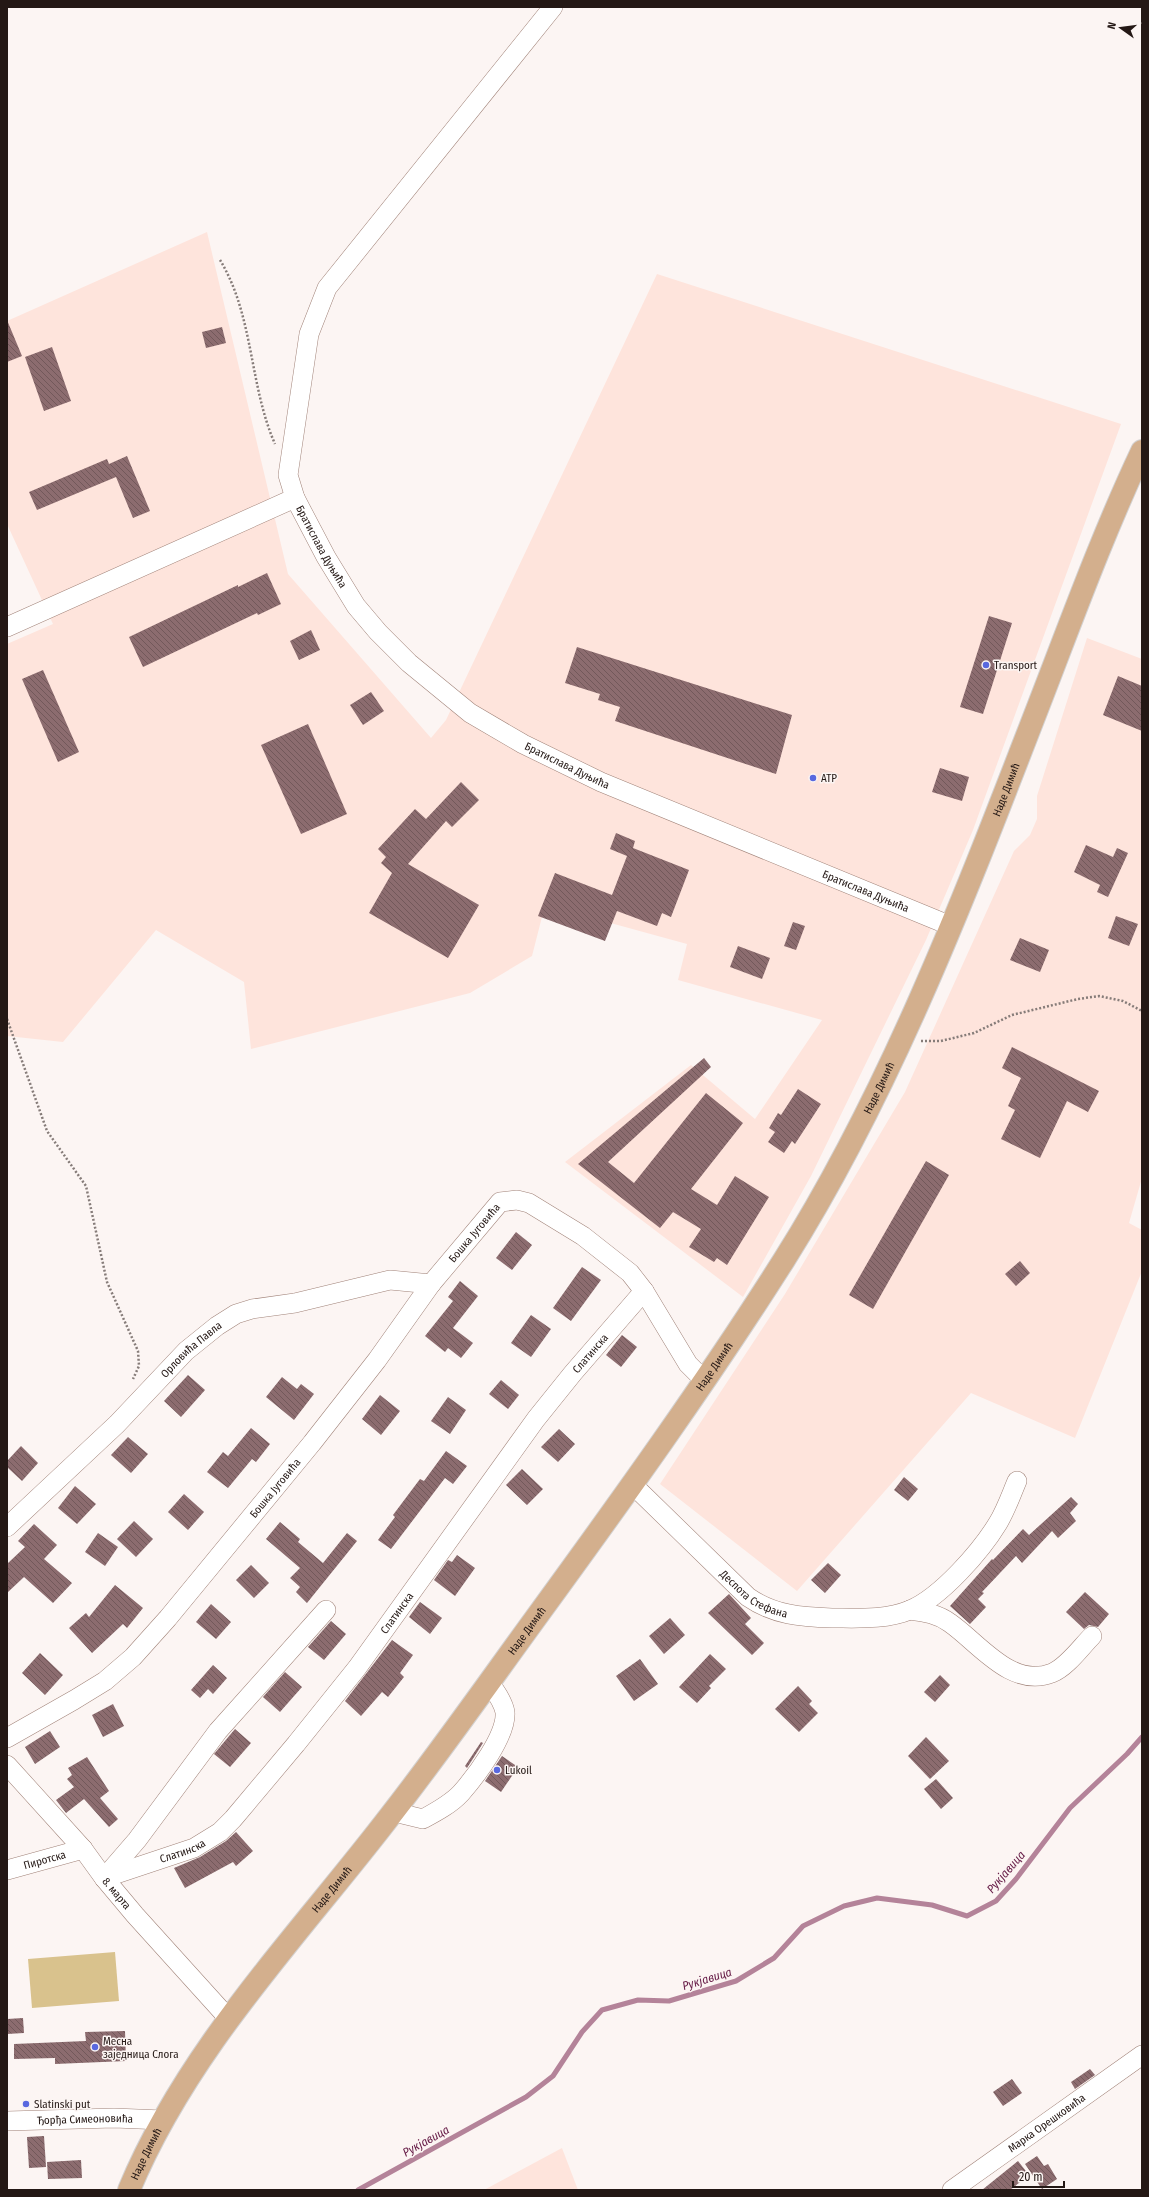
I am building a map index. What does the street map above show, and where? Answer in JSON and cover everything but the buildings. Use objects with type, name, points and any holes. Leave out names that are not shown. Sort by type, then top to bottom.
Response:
[{"type":"main road","name":"Наде Димић","points":[[129,2190],[163,2120],[186,2080],[229,2019],[394,1812],[633,1485],[704,1380],[804,1226],[848,1148],[900,1042],[951,926],[1098,552],[1142,451]]},
{"type":"street","points":[[288,475],[309,334],[327,288],[554,7]]},
{"type":"street","name":"Братислава Дуњића","points":[[288,475],[295,498],[326,557],[356,606],[409,663],[470,713],[523,744],[601,782],[951,926]]},
{"type":"street","points":[[7,627],[295,498]]},
{"type":"street","name":"Бошка Југовића","points":[[7,1738],[105,1680],[133,1657],[168,1618],[312,1443],[377,1360],[431,1284],[493,1208],[500,1202],[507,1200],[529,1203],[583,1236],[630,1273],[644,1291]]},
{"type":"street","name":"Орловића Павла","points":[[7,1527],[117,1424],[186,1351],[217,1326],[236,1314],[252,1309],[295,1303],[390,1280],[431,1284]]},
{"type":"street","points":[[644,1291],[688,1364],[704,1380]]},
{"type":"street","name":"Слатинска","points":[[104,1878],[194,1848],[220,1832],[232,1819],[296,1744],[357,1668],[536,1419],[573,1373],[644,1291]]},
{"type":"street","name":"Деспота Стефана","points":[[633,1485],[748,1597],[763,1607],[784,1613],[816,1617],[867,1618],[888,1616],[910,1610],[939,1591],[986,1541],[999,1521],[1017,1481]]},
{"type":"street","points":[[104,1878],[146,1828],[218,1731],[326,1610]]},
{"type":"street","name":"Деспота Стефана","points":[[910,1610],[932,1613],[950,1623],[1002,1666],[1018,1673],[1039,1676],[1053,1672],[1092,1636]]},
{"type":"street","points":[[394,1812],[423,1819],[446,1805],[461,1793],[472,1778],[502,1732],[504,1712],[498,1695],[489,1682]]},
{"type":"street","name":"8. марта","points":[[7,1765],[83,1848],[104,1878],[229,2019]]},
{"type":"street","name":"Пиротска","points":[[7,1870],[83,1848]]},
{"type":"street","name":"Марка Орешковића","points":[[952,2190],[1142,2055]]},
{"type":"street","name":"Ђорђа Симеоновића","points":[[7,2121],[114,2118],[163,2120]]},
{"type":"path","points":[[220,260],[229,274],[241,307],[261,402],[272,438],[288,475]]},
{"type":"path","points":[[900,1042],[941,1041],[974,1032],[1012,1015],[1078,999],[1105,998],[1123,1001],[1142,1012]]},
{"type":"path","points":[[7,1020],[47,1131],[86,1186],[107,1282],[138,1351],[139,1366],[130,1383]]},
{"type":"shaded area","points":[[207,232],[288,574],[431,738],[446,720],[657,274],[1121,424],[973,830],[926,940],[811,1176],[743,1297],[565,1162],[691,1065],[755,1119],[822,1020],[678,980],[687,944],[545,905],[532,956],[470,993],[251,1049],[244,982],[156,930],[63,1042],[7,1036],[7,644],[53,624],[7,524],[7,321]]},
{"type":"shaded area","points":[[1087,638],[1142,659],[1142,1178],[1129,1223],[1142,1230],[1142,1271],[1075,1438],[971,1393],[797,1591],[660,1484],[785,1294],[905,1092],[1014,851],[1030,835],[1037,819],[1037,796]]},
{"type":"shaded area","points":[[115,1952],[119,2001],[32,2008],[28,1959]]},
{"type":"shaded area","points":[[562,2148],[578,2190],[484,2190]]},
{"type":"waterway","name":"Рукјавица","points":[[358,2190],[526,2097],[553,2076],[582,2032],[602,2010],[638,2000],[669,2001],[736,1981],[774,1958],[803,1926],[844,1906],[877,1898],[932,1905],[967,1916],[996,1901],[1016,1879],[1070,1808],[1127,1754],[1142,1737]]},
{"type":"place","name":"Transport","points":[[986,665]]},
{"type":"place","name":"ATP","points":[[813,778]]},
{"type":"place","name":"Lukoil","points":[[497,1770]]},
{"type":"place","name":"Месна заједница Слога","points":[[95,2047]]},
{"type":"place","name":"Slatinski put","points":[[26,2104]]}]
